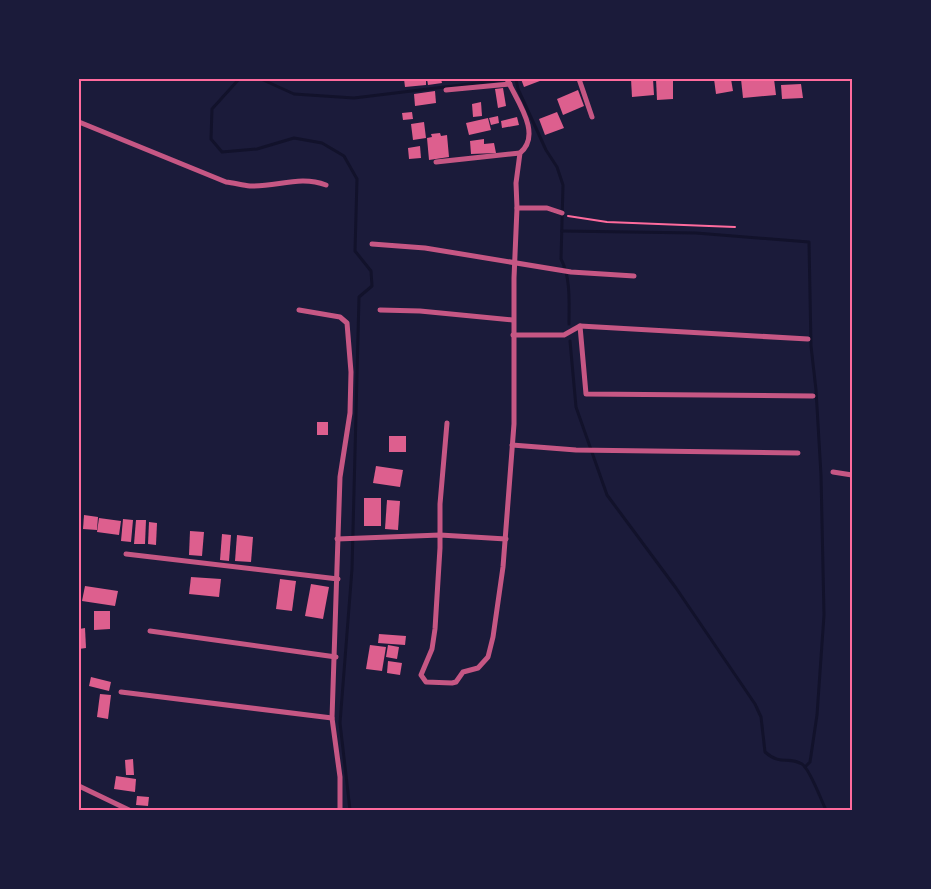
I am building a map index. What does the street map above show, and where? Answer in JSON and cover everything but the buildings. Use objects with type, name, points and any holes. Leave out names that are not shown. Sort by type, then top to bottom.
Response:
[{"type":"street","points":[[579,79],[592,117]]},
{"type":"street","points":[[436,162],[520,153],[526,148],[530,132],[509,81],[446,90]]},
{"type":"street","points":[[79,122],[226,182],[251,186],[313,180],[326,185]]},
{"type":"street","points":[[447,423],[440,504],[440,535],[433,641],[420,675],[426,682],[456,682],[463,672],[478,668],[484,664],[488,657],[493,637],[506,539],[512,444],[516,183],[520,153]]},
{"type":"street","points":[[517,208],[548,208],[562,213]]},
{"type":"street","points":[[372,244],[425,248],[571,272],[634,276]]},
{"type":"street","points":[[298,310],[340,317],[346,323],[351,372],[350,413],[340,477],[337,539],[336,657],[332,718],[340,777],[340,810]]},
{"type":"street","points":[[380,310],[420,311],[513,320]]},
{"type":"street","points":[[513,335],[564,335],[580,326],[808,339]]},
{"type":"street","points":[[580,326],[586,394],[813,396]]},
{"type":"street","points":[[512,444],[576,450],[798,453]]},
{"type":"street","points":[[833,472],[852,475]]},
{"type":"street","points":[[337,539],[440,535],[506,539]]},
{"type":"street","points":[[126,554],[338,579]]},
{"type":"street","points":[[150,631],[336,657]]},
{"type":"street","points":[[121,692],[332,718]]},
{"type":"street","points":[[79,786],[129,810]]},
{"type":"path","points":[[574,218],[735,227]]},
{"type":"waterway","points":[[239,79],[212,109],[211,139],[222,152],[257,149],[294,138],[322,143],[344,156],[357,179],[355,251],[371,271],[372,286],[359,297],[352,569],[340,723],[350,810]]},
{"type":"waterway","points":[[261,79],[294,94],[354,98],[502,80]]},
{"type":"waterway","points":[[516,79],[518,89],[546,150],[557,167],[563,185],[561,259],[568,282],[569,324]]},
{"type":"waterway","points":[[562,231],[696,233],[809,242],[811,346],[816,390],[821,475],[824,615],[817,715],[810,762],[805,767]]},
{"type":"waterway","points":[[570,341],[576,407],[607,495],[676,588],[755,704],[761,717],[765,752],[776,759],[802,764],[812,778],[826,810]]}]
